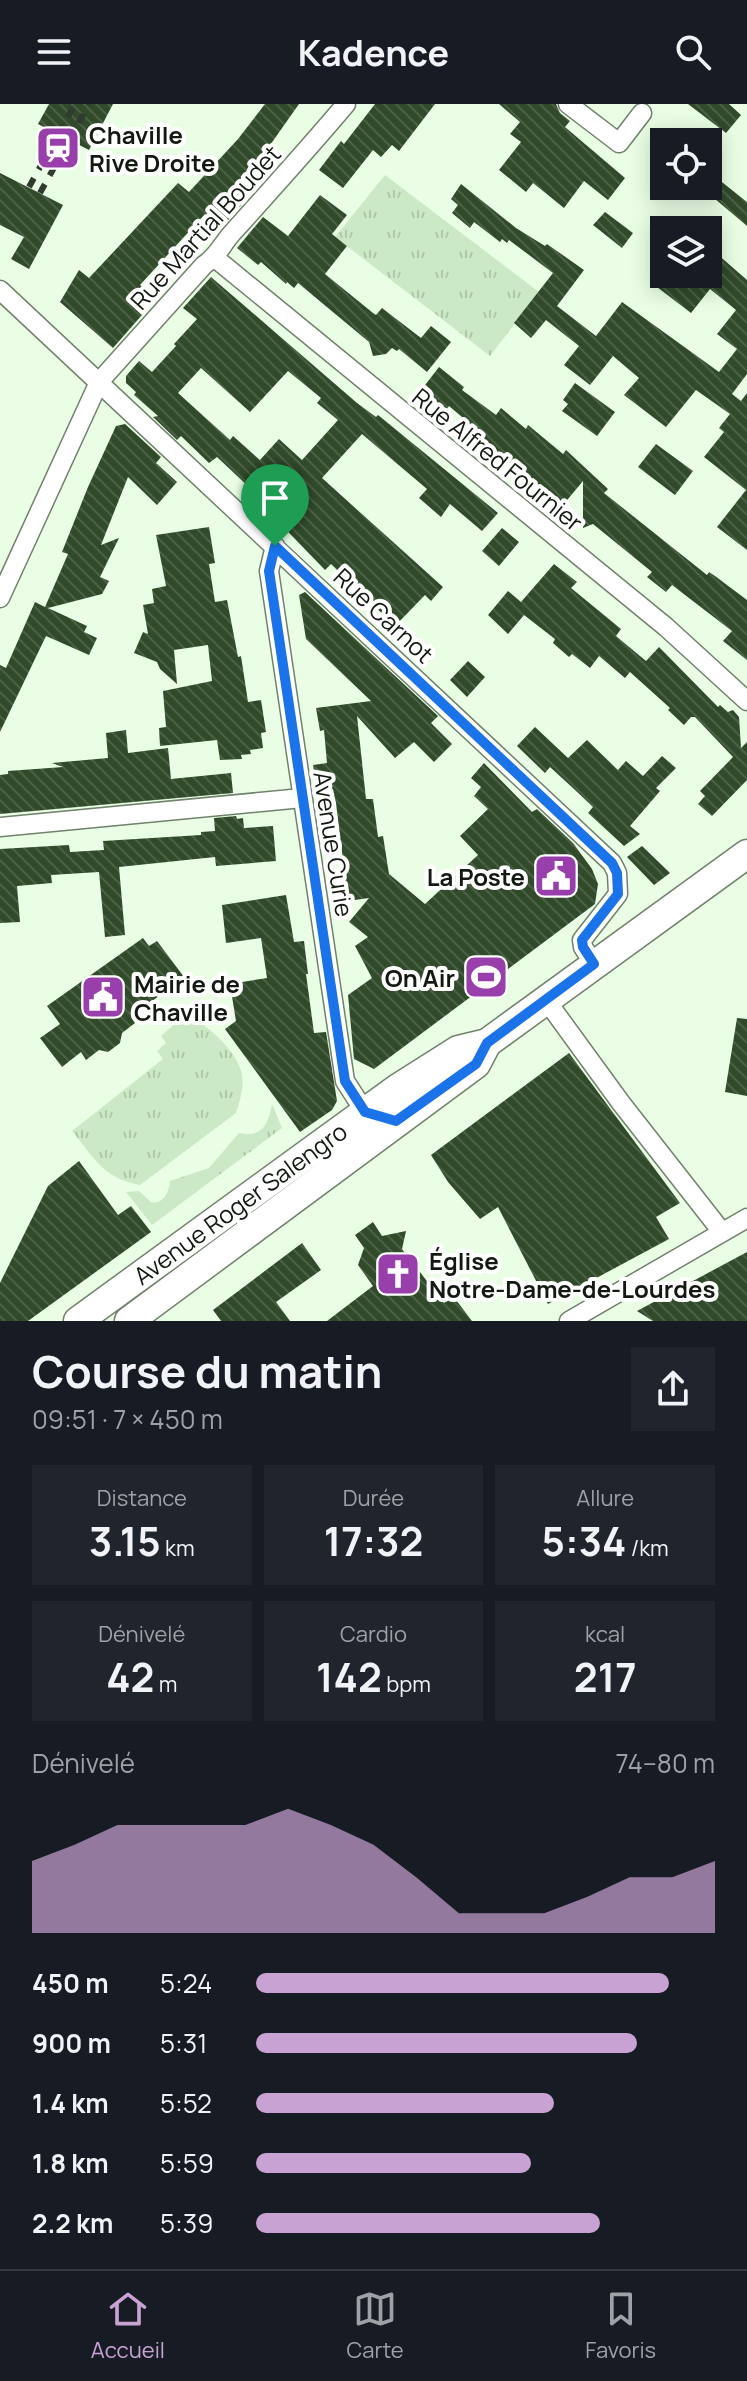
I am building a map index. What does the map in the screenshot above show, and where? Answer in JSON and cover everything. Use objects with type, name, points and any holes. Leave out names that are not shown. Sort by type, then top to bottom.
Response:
[{"type":"main road","name":"Avenue Roger Salengro","points":[[78,1321],[365,1112],[458,1050],[487,1043],[747,854]]},
{"type":"main road","name":"Avenue Roger Salengro","points":[[129,1321],[476,1064],[487,1043]]},
{"type":"street","name":"Rue Martial Boudet","points":[[0,598],[99,382],[204,265],[215,258],[228,237],[346,104]]},
{"type":"street","points":[[568,104],[619,143],[642,113]]},
{"type":"street","name":"Rue Alfred Fournier","points":[[215,258],[666,627],[747,701]]},
{"type":"street","name":"Rue Carnot","points":[[7,296],[612,863],[617,873],[618,894],[582,940],[594,964]]},
{"type":"street","name":"Avenue Curie","points":[[275,546],[269,571],[345,1081],[365,1112]]},
{"type":"street","points":[[0,827],[302,798]]},
{"type":"street","points":[[546,1000],[722,1232]]},
{"type":"street","points":[[365,1112],[396,1121]]},
{"type":"street","points":[[569,1321],[747,1218]]},
{"type":"green space","points":[[385,175],[539,292],[490,356],[335,237]]},
{"type":"green space","points":[[190,1018],[206,1027],[235,1057],[242,1074],[236,1113],[140,1185],[117,1178],[94,1159],[72,1131],[163,1059],[157,1051],[166,1043],[161,1036],[175,1024]]},
{"type":"green space","points":[[272,1104],[282,1128],[152,1225],[126,1192],[139,1191],[151,1202],[159,1202],[167,1193],[170,1181],[209,1168],[239,1133],[254,1133],[263,1128]]},
{"type":"building","points":[[49,104],[113,104],[89,150],[38,124]]},
{"type":"building","points":[[265,104],[299,104],[268,148],[282,157],[241,201],[243,203],[221,228],[205,214],[140,285],[144,288],[131,304],[142,315],[113,348],[60,302],[79,270],[89,278],[178,183],[189,192],[238,139]]},
{"type":"building","points":[[375,104],[435,104],[399,151],[392,145],[381,157],[373,150],[343,188],[319,170]]},
{"type":"building","points":[[499,104],[556,104],[560,113],[570,121],[565,127],[625,178],[608,200],[584,181],[564,208],[533,183],[526,192],[499,170],[521,142],[510,134],[520,122]]},
{"type":"building","points":[[688,104],[729,104],[741,115],[726,133]]},
{"type":"building","name":"Chaville Rive Droite","points":[[0,173],[63,205],[29,269],[11,259],[24,237],[0,225]]},
{"type":"building","points":[[722,182],[747,202],[747,226],[716,200],[722,200]]},
{"type":"building","points":[[461,184],[516,228],[545,246],[547,244],[584,270],[557,306],[596,336],[622,302],[719,372],[737,349],[717,334],[736,310],[710,289],[691,313],[658,288],[722,288],[722,258],[747,280],[747,374],[732,394],[741,401],[747,393],[747,550],[717,527],[746,490],[704,457],[724,432],[719,428],[730,414],[696,390],[666,427],[624,395],[639,378],[613,356],[590,385],[564,365],[579,346],[546,320],[531,338],[514,323],[553,273],[509,240],[507,243],[502,239],[500,242],[474,222],[470,228],[452,213],[458,205],[451,199]]},
{"type":"building","points":[[320,195],[347,215],[332,234],[347,246],[325,274],[376,315],[382,308],[421,338],[431,326],[451,342],[427,372],[399,349],[392,348],[386,354],[373,356],[369,342],[298,283],[294,288],[286,284],[261,262],[258,265],[237,248],[263,217],[288,236]]},
{"type":"building","points":[[605,212],[633,233],[622,248],[593,225]]},
{"type":"building","points":[[211,277],[357,403],[376,417],[378,415],[498,513],[482,531],[450,504],[441,517],[419,498],[427,489],[362,434],[322,478],[443,587],[431,601],[425,595],[395,626],[331,564],[325,570],[266,509],[262,513],[244,496],[251,489],[217,457],[209,463],[181,436],[177,440],[153,417],[158,416],[134,395],[136,392],[126,383],[126,376],[139,361],[152,372],[197,319],[183,308]],"holes":[[[201,368],[250,412],[288,371],[321,398],[317,403],[338,420],[302,460],[279,439],[260,460],[233,436],[230,440],[178,393]]]},
{"type":"building","points":[[439,367],[464,387],[462,390],[496,415],[501,408],[526,429],[528,425],[563,454],[566,450],[608,489],[604,493],[707,575],[709,572],[747,600],[747,660],[723,641],[732,631],[672,585],[666,592],[647,577],[652,572],[593,524],[583,528],[583,481],[563,505],[471,432],[475,428],[449,406],[447,409],[439,404],[422,389]]},
{"type":"building","points":[[575,383],[615,412],[597,436],[562,411],[568,404],[563,400]]},
{"type":"building","points":[[125,424],[161,457],[156,463],[177,482],[157,505],[128,477],[101,545],[119,538],[100,577],[109,581],[102,594],[48,608],[87,626],[84,632],[97,638],[89,655],[46,636],[0,732],[0,665],[6,668],[35,602],[45,607],[68,554],[62,552],[88,487],[116,426]]},
{"type":"building","points":[[656,444],[693,471],[675,495],[638,467]]},
{"type":"building","points":[[209,527],[215,563],[209,564],[215,602],[227,600],[238,657],[241,656],[248,702],[261,700],[266,732],[261,733],[263,748],[250,750],[251,754],[241,755],[242,759],[220,760],[217,740],[160,746],[159,728],[166,727],[163,691],[212,681],[208,645],[174,650],[177,684],[160,669],[157,662],[134,653],[143,632],[148,634],[143,605],[154,603],[152,589],[166,586],[156,535]]},
{"type":"building","points":[[502,528],[519,542],[499,566],[482,551]]},
{"type":"building","points":[[554,564],[577,582],[571,588],[621,629],[616,636],[646,661],[659,647],[718,707],[720,705],[728,712],[733,710],[739,717],[741,748],[747,742],[747,780],[712,816],[698,804],[705,796],[700,791],[733,757],[695,717],[684,725],[630,672],[625,678],[599,656],[590,668],[572,654],[569,657],[553,643],[555,639],[524,615],[508,634],[488,615],[508,591],[521,602]]},
{"type":"building","points":[[305,592],[438,716],[431,723],[452,744],[434,762],[414,742],[395,758],[357,716],[366,799],[373,799],[378,837],[383,836],[389,874],[425,904],[478,855],[460,836],[488,809],[474,796],[481,787],[471,778],[484,763],[532,812],[537,809],[573,843],[592,869],[598,884],[595,904],[374,1069],[354,1059],[348,995],[372,978],[355,946],[368,937],[349,922],[369,898],[348,901],[333,789],[317,791],[313,765],[327,763],[324,730],[320,731],[316,708],[371,701],[306,639],[299,595]]},
{"type":"building","points":[[468,661],[485,677],[467,697],[450,680]]},
{"type":"building","points":[[535,727],[568,758],[587,740],[618,770],[626,761],[643,776],[662,756],[676,768],[656,788],[660,791],[630,826],[640,834],[624,846],[588,813],[593,807],[574,789],[550,767],[545,773],[517,746]]},
{"type":"building","points":[[126,730],[128,753],[168,748],[171,779],[231,773],[233,793],[0,814],[0,775],[8,774],[8,771],[63,767],[52,763],[108,758],[106,733]]},
{"type":"building","points":[[236,816],[237,819],[243,818],[244,828],[273,826],[276,861],[216,866],[215,857],[119,867],[125,935],[105,937],[99,872],[51,875],[52,883],[17,886],[20,922],[0,923],[0,849],[69,845],[70,852],[104,850],[103,841],[201,835],[201,832],[215,831],[214,818]]},
{"type":"building","points":[[642,846],[670,873],[654,885],[627,857]]},
{"type":"building","points":[[286,895],[294,942],[304,941],[314,1033],[326,1032],[337,1101],[332,1110],[300,1132],[225,1029],[236,1021],[230,984],[267,978],[261,938],[226,943],[222,905]]},
{"type":"building","name":"Mairie de Chaville","points":[[143,938],[149,946],[157,941],[184,977],[131,1017],[135,1023],[122,1033],[120,1043],[108,1052],[99,1050],[86,1060],[81,1052],[62,1067],[40,1038],[60,1024],[47,1006]]},
{"type":"building","points":[[737,1018],[747,1019],[747,1096],[725,1092]]},
{"type":"building","points":[[569,1053],[680,1203],[656,1217],[669,1239],[548,1304],[498,1207],[480,1219],[448,1182],[431,1155]]},
{"type":"building","points":[[79,1161],[118,1215],[131,1206],[151,1232],[28,1321],[0,1321],[0,1283],[48,1186]]},
{"type":"building","name":"Église Notre-Dame-de-Lourdes","points":[[373,1222],[382,1236],[406,1231],[402,1249],[444,1303],[453,1296],[472,1321],[327,1321],[373,1286],[358,1265],[364,1248],[355,1235]]},
{"type":"building","points":[[302,1243],[321,1270],[276,1302],[290,1321],[221,1321],[213,1310]]},
{"type":"building","points":[[747,1252],[747,1321],[653,1321],[637,1311]]},
{"type":"railway","points":[[29,187],[75,104]]},
{"type":"railway","points":[[40,193],[89,104]]},
{"type":"place","name":"Chaville Rive Droite","points":[[58,148]]},
{"type":"place","name":"La Poste","points":[[556,876]]},
{"type":"place","name":"On Air","points":[[486,977]]},
{"type":"place","name":"Mairie de Chaville","points":[[103,997]]},
{"type":"place","name":"Église Notre-Dame-de-Lourdes","points":[[398,1274]]},
{"type":"route","points":[[275,546],[612,863],[617,873],[618,894],[582,940],[594,964],[487,1043],[476,1064],[396,1121],[365,1112],[345,1081],[269,571],[275,546]]}]
